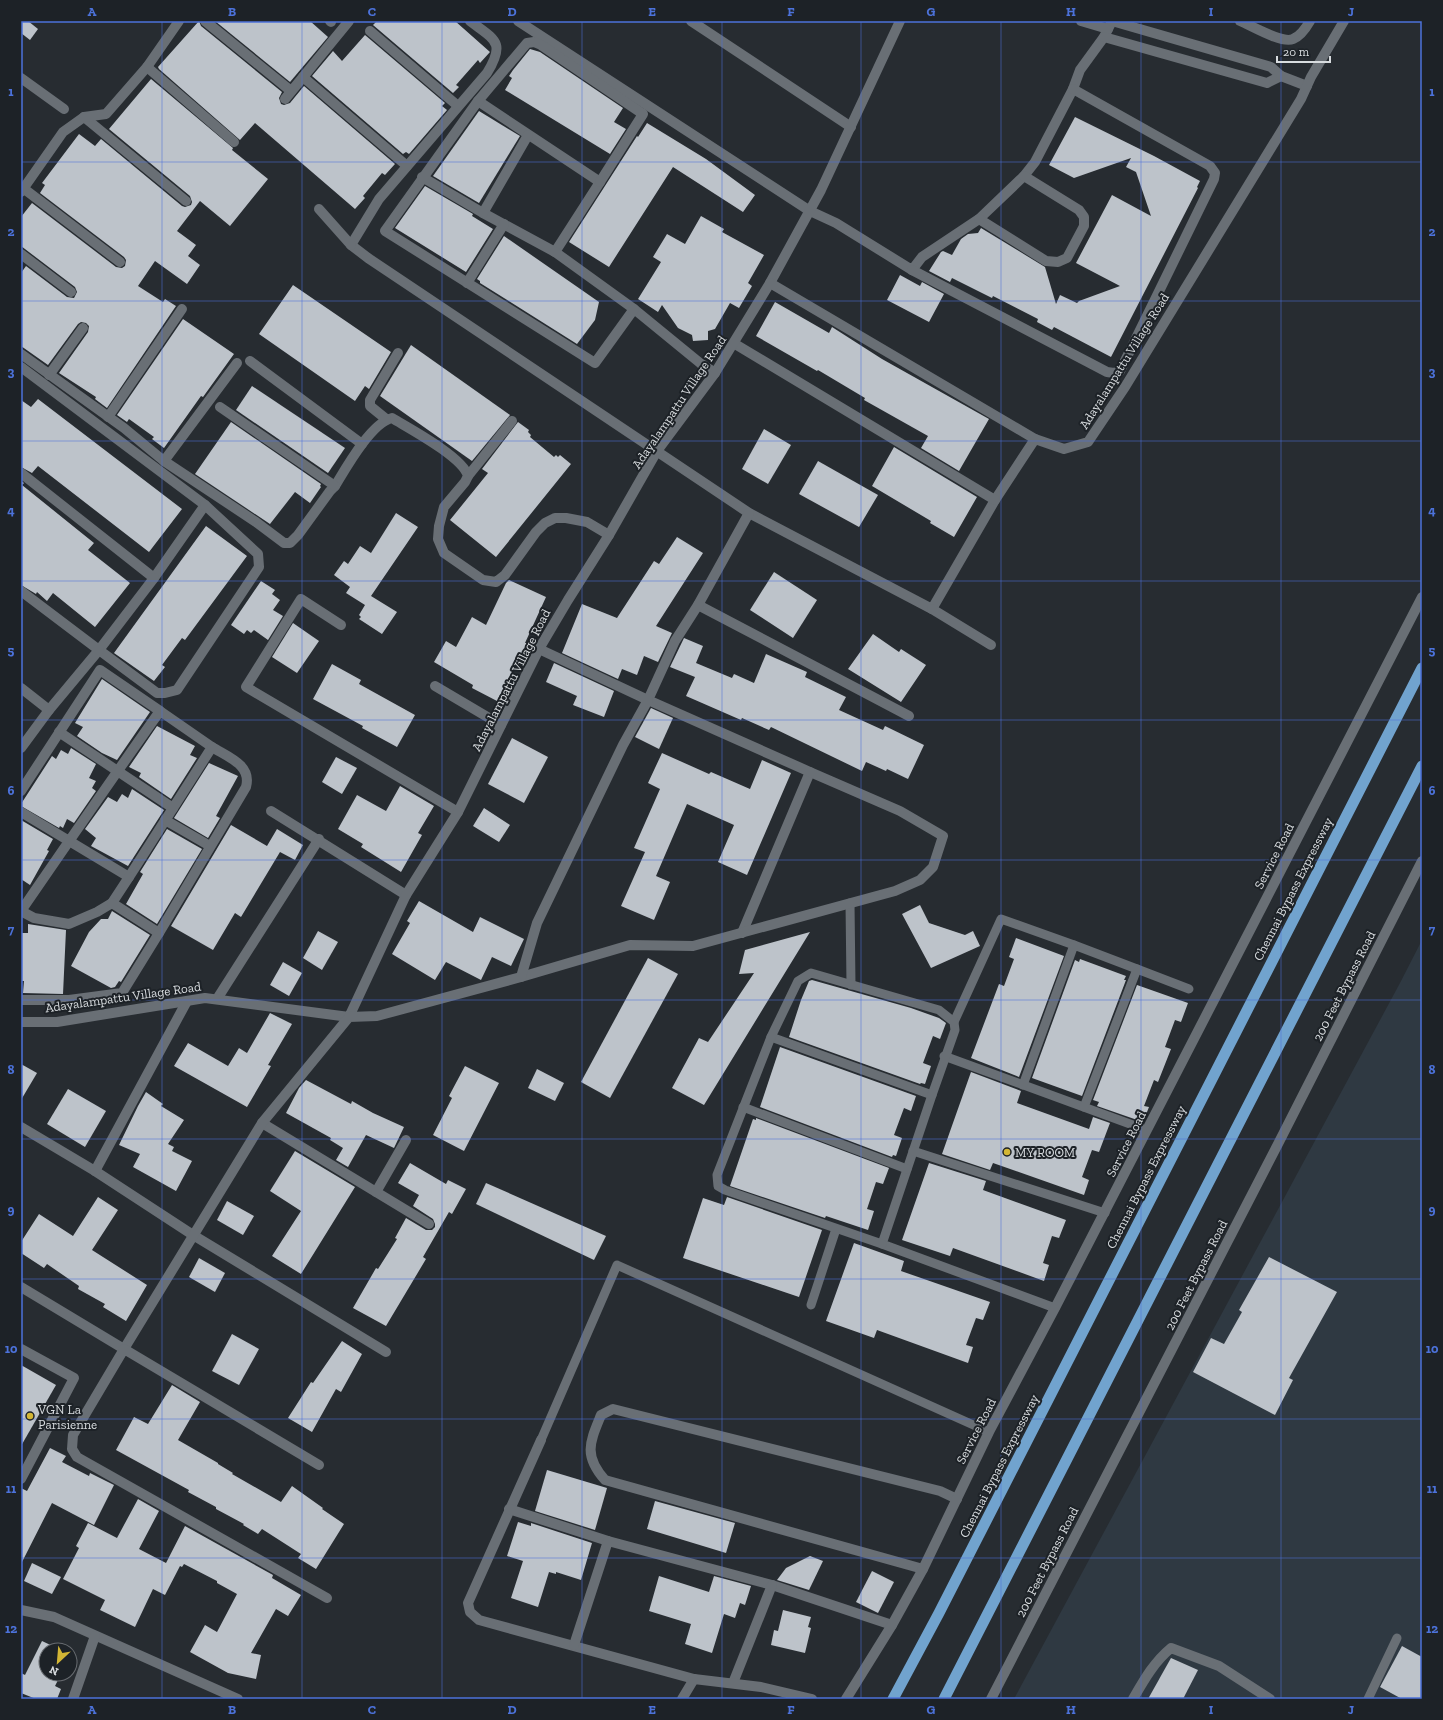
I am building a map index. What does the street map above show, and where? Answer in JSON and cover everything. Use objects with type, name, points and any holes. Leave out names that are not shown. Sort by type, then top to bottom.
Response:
[{"type":"highway","name":"Chennai Bypass Expressway","points":[[893,1699],[939,1613],[1422,668]]},
{"type":"highway","points":[[944,1699],[1422,766]]},
{"type":"street","points":[[120,262],[22,190],[63,132],[84,117],[106,114],[147,67],[179,21]]},
{"type":"street","points":[[205,21],[288,95],[349,21]]},
{"type":"street","points":[[351,245],[379,199],[487,73],[496,58],[498,50],[496,41],[470,21]]},
{"type":"street","points":[[518,21],[810,211],[836,223],[912,270],[1107,372],[1114,373],[1120,371],[1214,179],[1215,173],[1210,166],[1073,89]]},
{"type":"street","points":[[691,21],[851,127]]},
{"type":"street","points":[[770,284],[810,211],[900,21]]},
{"type":"street","points":[[1081,21],[1271,68],[1281,76],[1307,86]]},
{"type":"street","points":[[1240,21],[1282,40],[1292,40],[1299,36],[1310,21]]},
{"type":"street","name":"Adayalampattu Village Road","points":[[21,1022],[57,1022],[205,998],[349,1017],[406,895],[458,812],[538,649],[609,535],[657,451],[715,373],[770,284],[1035,439],[1064,449],[1088,442],[1125,387],[1301,99],[1344,21]]},
{"type":"street","points":[[912,270],[922,257],[979,219],[1024,176],[1035,162],[1073,89],[1080,70],[1109,27]]},
{"type":"street","points":[[1109,27],[1266,83],[1281,76]]},
{"type":"street","points":[[370,31],[458,106]]},
{"type":"street","points":[[555,252],[643,114],[534,42],[527,43],[478,101],[422,176],[385,230],[595,363],[634,309]]},
{"type":"street","points":[[147,67],[234,142]]},
{"type":"street","points":[[303,77],[407,166]]},
{"type":"street","points":[[21,78],[64,109]]},
{"type":"street","points":[[478,101],[600,182]]},
{"type":"street","points":[[84,117],[186,201]]},
{"type":"street","points":[[483,213],[528,135]]},
{"type":"street","points":[[422,176],[483,213],[555,252],[634,309],[700,363],[715,373]]},
{"type":"street","points":[[979,219],[1046,261],[1058,262],[1067,258],[1084,226],[1084,217],[1079,210],[1024,176]]},
{"type":"street","points":[[319,210],[351,245],[381,267],[749,513],[932,609],[991,645]]},
{"type":"street","points":[[467,283],[504,224]]},
{"type":"street","points":[[21,254],[72,292]]},
{"type":"street","points":[[108,417],[182,309]]},
{"type":"street","points":[[49,375],[83,328]]},
{"type":"street","points":[[734,344],[995,500]]},
{"type":"street","points":[[386,419],[370,406],[370,400],[398,353]]},
{"type":"street","points":[[21,354],[108,417],[164,461],[256,522],[284,543],[290,543],[298,535],[335,486],[362,444],[386,419],[392,418],[448,453],[466,469],[468,476]]},
{"type":"street","points":[[250,361],[362,444]]},
{"type":"street","points":[[164,461],[237,363]]},
{"type":"street","points":[[21,367],[204,505],[258,554],[259,567],[177,690],[165,693],[157,693],[21,591]]},
{"type":"street","points":[[220,407],[335,486]]},
{"type":"street","points":[[512,420],[444,507],[439,526],[438,539],[444,553],[483,580],[496,582],[505,575],[536,532],[545,523],[555,518],[566,518],[587,522],[609,535]]},
{"type":"street","points":[[932,609],[995,500],[1035,439]]},
{"type":"street","points":[[21,473],[154,578]]},
{"type":"street","points":[[21,748],[48,710],[99,650],[154,578],[204,505]]},
{"type":"street","points":[[521,977],[537,923],[623,745],[648,700],[675,641],[698,605],[749,513]]},
{"type":"street","name":"Service Road","points":[[846,1699],[892,1624],[923,1569],[989,1432],[1105,1213],[1422,598]]},
{"type":"street","points":[[341,625],[300,599],[246,687],[458,812]]},
{"type":"street","points":[[698,605],[909,716]]},
{"type":"street","points":[[326,1598],[77,1457],[72,1449],[73,1435],[193,1234],[262,1124],[349,1017],[377,1016],[521,977],[630,945],[693,946],[895,891],[920,880],[933,867],[943,836],[900,811],[648,700],[538,649]]},
{"type":"street","points":[[21,791],[100,670],[241,766],[247,772],[249,779],[246,787],[122,993],[69,1000],[21,1000]]},
{"type":"street","points":[[435,686],[501,725]]},
{"type":"street","points":[[21,688],[48,710]]},
{"type":"street","points":[[160,711],[21,911],[34,918],[69,924],[97,912],[112,903],[212,747]]},
{"type":"street","points":[[59,732],[173,808]]},
{"type":"street","points":[[742,933],[810,772]]},
{"type":"street","points":[[271,811],[319,839],[406,895]]},
{"type":"street","points":[[21,812],[129,878]]},
{"type":"street","points":[[165,820],[210,846]]},
{"type":"street","points":[[217,999],[319,839]]},
{"type":"street","name":"200 Feet Bypass Road","points":[[991,1699],[1278,1144],[1422,861]]},
{"type":"street","points":[[112,903],[159,933]]},
{"type":"street","points":[[95,1171],[187,1000]]},
{"type":"street","points":[[262,1124],[429,1224]]},
{"type":"street","points":[[21,1127],[95,1171],[193,1234],[386,1352]]},
{"type":"street","points":[[376,1192],[406,1140]]},
{"type":"street","points":[[21,1287],[319,1465]]},
{"type":"street","points":[[21,1348],[74,1378],[21,1478]]},
{"type":"street","points":[[923,1569],[605,1480],[595,1469],[590,1454],[592,1437],[601,1415],[613,1409],[940,1491],[957,1499]]},
{"type":"street","points":[[541,1440],[468,1603],[470,1612],[479,1620],[694,1679],[761,1687],[812,1699]]},
{"type":"street","points":[[509,1509],[608,1541],[772,1585],[892,1624]]},
{"type":"street","points":[[574,1645],[608,1541]]},
{"type":"street","points":[[733,1684],[772,1585]]},
{"type":"street","points":[[21,1610],[54,1617],[238,1699]]},
{"type":"street","points":[[73,1699],[95,1636]]},
{"type":"street","points":[[1133,1699],[1145,1678],[1160,1658],[1171,1648],[1219,1666],[1270,1699]]},
{"type":"street","points":[[682,1699],[694,1679]]},
{"type":"lane","points":[[850,903],[851,985]]},
{"type":"lane","points":[[882,1244],[944,1056],[955,1030],[954,1022],[1001,919],[1189,989]]},
{"type":"lane","points":[[1023,1085],[1074,945]]},
{"type":"lane","points":[[1084,1107],[1137,969]]},
{"type":"lane","points":[[954,1022],[939,1010],[810,973],[798,981],[771,1037],[716,1175],[718,1186],[882,1244],[1055,1308]]},
{"type":"lane","points":[[771,1037],[932,1095]]},
{"type":"lane","points":[[944,1056],[1141,1128]]},
{"type":"lane","points":[[744,1107],[907,1169]]},
{"type":"lane","points":[[913,1151],[1105,1213]]},
{"type":"lane","points":[[811,1305],[836,1228]]},
{"type":"lane","points":[[541,1440],[618,1265],[989,1432]]},
{"type":"lane","points":[[1368,1699],[1396,1638]]},
{"type":"shaded area","points":[[1422,940],[1422,1699],[1014,1699],[1400,983]]},
{"type":"building","points":[[21,21],[28,21],[38,29],[30,40],[21,33]]},
{"type":"building","points":[[199,21],[201,26],[282,92],[279,98],[281,104],[284,105],[290,103],[304,86],[395,164],[385,175],[382,173],[363,196],[365,198],[355,209],[255,123],[240,140],[159,69],[158,67]]},
{"type":"building","points":[[215,21],[310,21],[328,37],[290,82]]},
{"type":"building","points":[[377,21],[455,21],[490,52],[480,63],[478,60],[456,85],[459,87],[453,93],[373,25]]},
{"type":"building","points":[[365,35],[445,103],[442,106],[447,110],[409,154],[406,152],[403,154],[312,76],[333,51],[342,61]]},
{"type":"building","points":[[530,49],[540,52],[623,108],[614,122],[626,129],[610,154],[505,90],[512,78],[509,76]]},
{"type":"building","points":[[151,79],[233,148],[232,150],[268,179],[230,226],[200,201],[177,231],[196,245],[188,256],[200,265],[187,284],[155,261],[138,286],[163,302],[165,299],[176,306],[107,408],[95,399],[96,397],[59,373],[88,332],[89,326],[86,323],[81,322],[78,324],[48,365],[21,346],[21,273],[26,266],[67,297],[74,298],[77,292],[75,287],[21,246],[21,217],[32,203],[116,267],[122,268],[125,266],[126,260],[124,257],[40,193],[45,185],[42,183],[79,134],[95,146],[101,139],[182,206],[185,207],[191,205],[192,202],[190,196],[109,129]]},
{"type":"building","points":[[479,111],[520,136],[479,203],[433,176]]},
{"type":"building","points":[[1075,117],[1154,156],[1200,181],[1197,187],[1198,188],[1111,357],[1054,327],[1052,330],[1037,322],[1038,319],[993,296],[992,298],[952,278],[950,282],[929,271],[941,252],[943,251],[952,255],[961,239],[968,234],[978,233],[981,228],[1045,267],[1056,304],[1060,295],[1077,303],[1120,286],[1076,263],[1112,195],[1151,216],[1136,172],[1126,167],[1131,158],[1074,178],[1049,165]]},
{"type":"building","points":[[647,123],[706,159],[755,195],[743,212],[673,167],[609,267],[569,242],[637,136],[638,137]]},
{"type":"building","points":[[425,186],[473,214],[472,216],[493,229],[466,272],[395,228]]},
{"type":"building","points":[[701,216],[724,229],[722,232],[764,255],[748,283],[752,286],[739,308],[730,303],[715,329],[708,331],[708,340],[693,341],[692,335],[678,328],[662,305],[658,312],[638,299],[661,262],[653,257],[667,234],[685,244]]},
{"type":"building","points":[[504,236],[599,302],[595,320],[577,344],[480,283],[477,279]]},
{"type":"building","points":[[900,275],[920,286],[922,282],[944,294],[929,322],[887,300]]},
{"type":"building","points":[[293,285],[391,352],[369,389],[365,386],[355,401],[259,334]]},
{"type":"building","points":[[775,302],[829,333],[832,327],[882,359],[989,419],[959,471],[921,448],[928,436],[864,400],[865,398],[818,370],[817,371],[756,336]]},
{"type":"building","points":[[183,319],[234,354],[203,397],[201,396],[164,448],[152,439],[154,437],[129,419],[127,422],[117,415]]},
{"type":"building","points":[[411,345],[510,415],[472,461],[380,396]]},
{"type":"building","points":[[252,386],[345,448],[328,473],[236,410]]},
{"type":"building","points":[[38,399],[182,509],[149,552],[38,466],[32,473],[21,467],[21,400],[31,407]]},
{"type":"building","points":[[231,422],[321,484],[321,487],[310,503],[295,492],[270,524],[195,474]]},
{"type":"building","points":[[518,422],[529,430],[528,432],[531,435],[530,437],[554,457],[556,455],[558,457],[560,455],[571,464],[496,557],[450,520],[488,473],[482,469]]},
{"type":"building","points":[[764,429],[791,445],[768,484],[742,469]]},
{"type":"building","points":[[894,447],[977,497],[954,537],[930,523],[931,521],[872,486]]},
{"type":"building","points":[[818,461],[878,495],[859,527],[799,494]]},
{"type":"building","points":[[21,481],[24,483],[22,485],[94,543],[88,550],[130,583],[95,627],[53,593],[47,601],[37,592],[36,594],[21,585]]},
{"type":"building","points":[[396,513],[418,527],[371,596],[397,612],[382,634],[359,619],[361,617],[359,615],[365,605],[346,593],[350,587],[334,575],[344,561],[348,564],[360,546],[371,553]]},
{"type":"building","points":[[206,526],[247,556],[185,640],[182,638],[162,665],[165,667],[154,681],[114,653]]},
{"type":"building","points":[[677,537],[703,553],[656,626],[672,633],[658,662],[644,656],[637,675],[622,669],[618,679],[562,653],[582,604],[617,618],[654,561],[659,564]]},
{"type":"building","points":[[774,572],[817,600],[793,638],[750,610]]},
{"type":"building","points":[[509,580],[546,597],[525,643],[527,643],[497,701],[472,688],[473,685],[434,662],[446,641],[456,647],[472,617],[486,625],[506,583]]},
{"type":"building","points":[[261,581],[275,590],[272,594],[280,600],[273,610],[283,616],[268,640],[254,630],[251,633],[247,630],[244,634],[231,625]]},
{"type":"building","points":[[293,623],[319,641],[297,673],[272,657]]},
{"type":"building","points":[[873,634],[899,652],[901,649],[926,665],[901,702],[848,669]]},
{"type":"building","points":[[684,638],[703,646],[696,663],[732,678],[734,674],[754,683],[766,654],[807,672],[805,677],[846,697],[839,710],[883,730],[885,726],[924,745],[908,779],[887,769],[886,771],[866,762],[862,771],[771,727],[769,730],[742,718],[741,720],[686,696],[695,677],[670,667]]},
{"type":"building","points":[[554,663],[614,691],[604,717],[573,705],[577,696],[546,682]]},
{"type":"building","points":[[332,664],[361,680],[359,684],[415,715],[397,747],[362,728],[363,726],[313,699]]},
{"type":"building","points":[[102,679],[150,712],[117,760],[102,753],[77,736],[83,727],[75,723]]},
{"type":"building","points":[[651,708],[673,718],[659,749],[635,737]]},
{"type":"building","points":[[157,726],[195,746],[190,755],[197,758],[171,799],[139,777],[141,773],[129,767]]},
{"type":"building","points":[[512,738],[548,757],[524,803],[488,784]]},
{"type":"building","points":[[71,748],[96,764],[89,778],[96,781],[92,788],[96,791],[74,823],[67,819],[63,828],[60,826],[59,828],[21,806],[21,804],[52,756],[56,759],[61,750],[68,754]]},
{"type":"building","points":[[662,753],[709,774],[711,772],[750,789],[762,760],[791,773],[747,875],[718,862],[734,825],[687,804],[656,876],[670,882],[654,920],[621,906],[645,852],[634,848],[660,789],[648,783]]},
{"type":"building","points":[[336,757],[357,768],[342,794],[322,782]]},
{"type":"building","points":[[209,763],[238,776],[216,816],[220,818],[208,838],[174,818]]},
{"type":"building","points":[[400,786],[434,806],[418,833],[422,835],[401,872],[361,847],[363,844],[338,829],[357,795],[386,811]]},
{"type":"building","points":[[132,789],[164,810],[128,866],[91,846],[96,838],[85,829],[108,797],[117,802],[122,794],[128,798]]},
{"type":"building","points":[[484,808],[510,825],[499,842],[473,826]]},
{"type":"building","points":[[21,820],[53,839],[47,850],[49,851],[30,885],[21,879]]},
{"type":"building","points":[[231,825],[267,846],[277,829],[303,845],[295,860],[280,852],[241,917],[235,913],[213,950],[171,926]]},
{"type":"building","points":[[167,829],[202,849],[157,924],[126,904],[143,874],[140,872]]},
{"type":"building","points":[[419,901],[473,932],[480,917],[524,939],[511,966],[492,957],[481,980],[446,962],[435,980],[392,954],[410,923],[407,921]]},
{"type":"building","points":[[920,905],[929,923],[965,935],[973,931],[980,946],[931,968],[902,914]]},
{"type":"building","points":[[112,911],[150,935],[121,982],[119,981],[115,987],[111,988],[71,966],[89,932],[101,919],[108,919]]},
{"type":"building","points":[[28,924],[66,930],[63,994],[23,993],[24,981],[21,981],[21,933],[28,933]]},
{"type":"building","points":[[318,931],[338,942],[322,970],[303,958]]},
{"type":"building","points":[[810,932],[704,1105],[672,1088],[699,1038],[708,1042],[754,973],[739,974],[745,950]]},
{"type":"building","points":[[1016,938],[1064,956],[1019,1077],[971,1058],[999,984],[1004,986],[1014,959],[1009,957]]},
{"type":"building","points":[[648,958],[678,974],[610,1098],[581,1082]]},
{"type":"building","points":[[1080,959],[1126,976],[1124,980],[1126,980],[1082,1096],[1032,1078],[1075,960],[1079,962]]},
{"type":"building","points":[[283,962],[302,973],[289,996],[270,985]]},
{"type":"building","points":[[812,980],[911,1008],[939,1018],[946,1023],[940,1039],[933,1036],[923,1063],[931,1066],[925,1084],[920,1084],[789,1037],[801,1000],[809,981]]},
{"type":"building","points":[[1137,985],[1188,1003],[1181,1022],[1175,1020],[1165,1047],[1171,1049],[1158,1082],[1154,1080],[1144,1106],[1149,1107],[1143,1122],[1097,1106],[1099,1102],[1093,1100]]},
{"type":"building","points":[[270,1013],[292,1024],[268,1065],[271,1066],[247,1107],[174,1066],[188,1043],[228,1066],[239,1048],[247,1053]]},
{"type":"building","points":[[780,1047],[916,1096],[911,1111],[904,1108],[894,1135],[902,1138],[896,1156],[893,1155],[892,1157],[760,1107]]},
{"type":"building","points":[[21,1064],[37,1073],[21,1100]]},
{"type":"building","points":[[465,1066],[499,1083],[464,1151],[433,1135],[452,1098],[449,1096]]},
{"type":"building","points":[[537,1069],[564,1083],[555,1101],[528,1088]]},
{"type":"building","points":[[971,1072],[1021,1091],[1017,1103],[1089,1129],[1093,1117],[1110,1123],[1099,1152],[1092,1150],[1082,1177],[1089,1180],[1084,1195],[993,1163],[990,1170],[942,1154]]},
{"type":"building","points":[[306,1080],[351,1104],[352,1101],[373,1113],[404,1127],[394,1148],[366,1135],[348,1167],[336,1160],[343,1148],[330,1140],[331,1138],[286,1113],[299,1088]]},
{"type":"building","points":[[68,1089],[106,1111],[85,1147],[47,1124]]},
{"type":"building","points":[[146,1092],[163,1104],[161,1106],[184,1120],[168,1144],[174,1147],[172,1151],[192,1161],[176,1191],[133,1167],[140,1154],[119,1145]]},
{"type":"building","points":[[756,1118],[889,1168],[883,1184],[876,1182],[867,1209],[874,1211],[868,1230],[826,1216],[825,1218],[730,1186],[753,1119],[756,1120]]},
{"type":"building","points":[[295,1151],[355,1187],[301,1274],[272,1256],[301,1211],[270,1191]]},
{"type":"building","points":[[410,1163],[446,1184],[448,1180],[466,1189],[452,1214],[449,1212],[423,1257],[426,1259],[386,1326],[353,1308],[376,1268],[378,1269],[397,1239],[395,1238],[406,1218],[426,1230],[432,1230],[435,1227],[433,1219],[413,1206],[419,1195],[398,1183]]},
{"type":"building","points":[[929,1163],[986,1181],[983,1190],[1066,1220],[1059,1238],[1052,1236],[1043,1263],[1049,1265],[1044,1281],[953,1248],[950,1256],[902,1240]]},
{"type":"building","points":[[486,1183],[606,1236],[594,1260],[476,1204]]},
{"type":"building","points":[[98,1197],[118,1210],[92,1250],[147,1285],[126,1321],[103,1307],[105,1304],[78,1289],[79,1286],[47,1264],[44,1268],[21,1253],[21,1242],[39,1214],[73,1236]]},
{"type":"building","points":[[727,1197],[822,1230],[799,1297],[683,1258],[703,1198],[724,1205]]},
{"type":"building","points":[[227,1201],[254,1216],[243,1235],[217,1220]]},
{"type":"building","points":[[854,1243],[904,1261],[901,1271],[990,1302],[983,1320],[976,1318],[966,1345],[973,1347],[968,1363],[877,1330],[874,1338],[826,1321]]},
{"type":"building","points":[[1269,1257],[1337,1292],[1289,1378],[1293,1380],[1275,1415],[1193,1372],[1211,1338],[1224,1344],[1242,1312],[1239,1310]]},
{"type":"building","points":[[199,1258],[225,1273],[215,1292],[189,1277]]},
{"type":"building","points":[[232,1334],[259,1349],[239,1385],[212,1371]]},
{"type":"building","points":[[342,1341],[362,1354],[341,1392],[336,1389],[312,1432],[288,1418],[311,1382],[313,1383]]},
{"type":"building","name":"VGN La Parisienne","points":[[21,1365],[56,1385],[21,1446]]},
{"type":"building","points":[[172,1385],[200,1402],[178,1440],[218,1463],[233,1473],[232,1474],[281,1502],[292,1486],[344,1524],[316,1569],[298,1558],[301,1554],[262,1529],[258,1534],[243,1525],[244,1524],[216,1509],[216,1507],[188,1492],[189,1490],[116,1450],[134,1417],[148,1424]]},
{"type":"building","points":[[50,1448],[66,1456],[62,1462],[89,1476],[90,1473],[114,1485],[94,1525],[52,1503],[21,1564],[21,1488],[27,1491]]},
{"type":"building","points":[[547,1470],[607,1488],[595,1530],[535,1511]]},
{"type":"building","points":[[138,1499],[159,1511],[139,1549],[166,1563],[185,1526],[273,1575],[272,1578],[301,1595],[288,1616],[276,1609],[251,1653],[261,1655],[256,1679],[228,1673],[190,1652],[205,1625],[217,1632],[237,1594],[217,1583],[217,1581],[184,1564],[182,1567],[180,1566],[165,1595],[153,1589],[135,1627],[100,1610],[105,1600],[63,1579],[79,1548],[76,1546],[88,1523],[117,1538]]},
{"type":"building","points":[[655,1501],[735,1523],[726,1553],[647,1529]]},
{"type":"building","points":[[518,1522],[531,1526],[531,1523],[592,1543],[581,1580],[556,1572],[556,1574],[549,1572],[538,1607],[511,1598],[523,1561],[507,1556]]},
{"type":"building","points":[[810,1556],[823,1561],[809,1590],[777,1580],[786,1568]]},
{"type":"building","points":[[32,1563],[61,1577],[52,1594],[24,1581]]},
{"type":"building","points":[[872,1571],[894,1582],[878,1613],[856,1602]]},
{"type":"building","points":[[659,1576],[709,1592],[714,1576],[751,1586],[745,1605],[740,1603],[735,1618],[724,1614],[712,1653],[685,1644],[691,1624],[649,1611]]},
{"type":"building","points":[[783,1610],[811,1617],[808,1627],[811,1628],[805,1653],[771,1645],[774,1630],[778,1631]]},
{"type":"building","points":[[1402,1646],[1422,1657],[1422,1699],[1402,1699],[1380,1687]]},
{"type":"building","points":[[38,1649],[38,1682],[57,1682],[55,1686],[61,1689],[57,1699],[36,1699],[21,1693],[21,1673],[25,1675]]},
{"type":"building","points":[[1171,1658],[1198,1670],[1183,1699],[1148,1699]]},
{"type":"place","name":"MY ROOM","points":[[1007,1152]]},
{"type":"place","name":"VGN La Parisienne","points":[[30,1416]]}]
